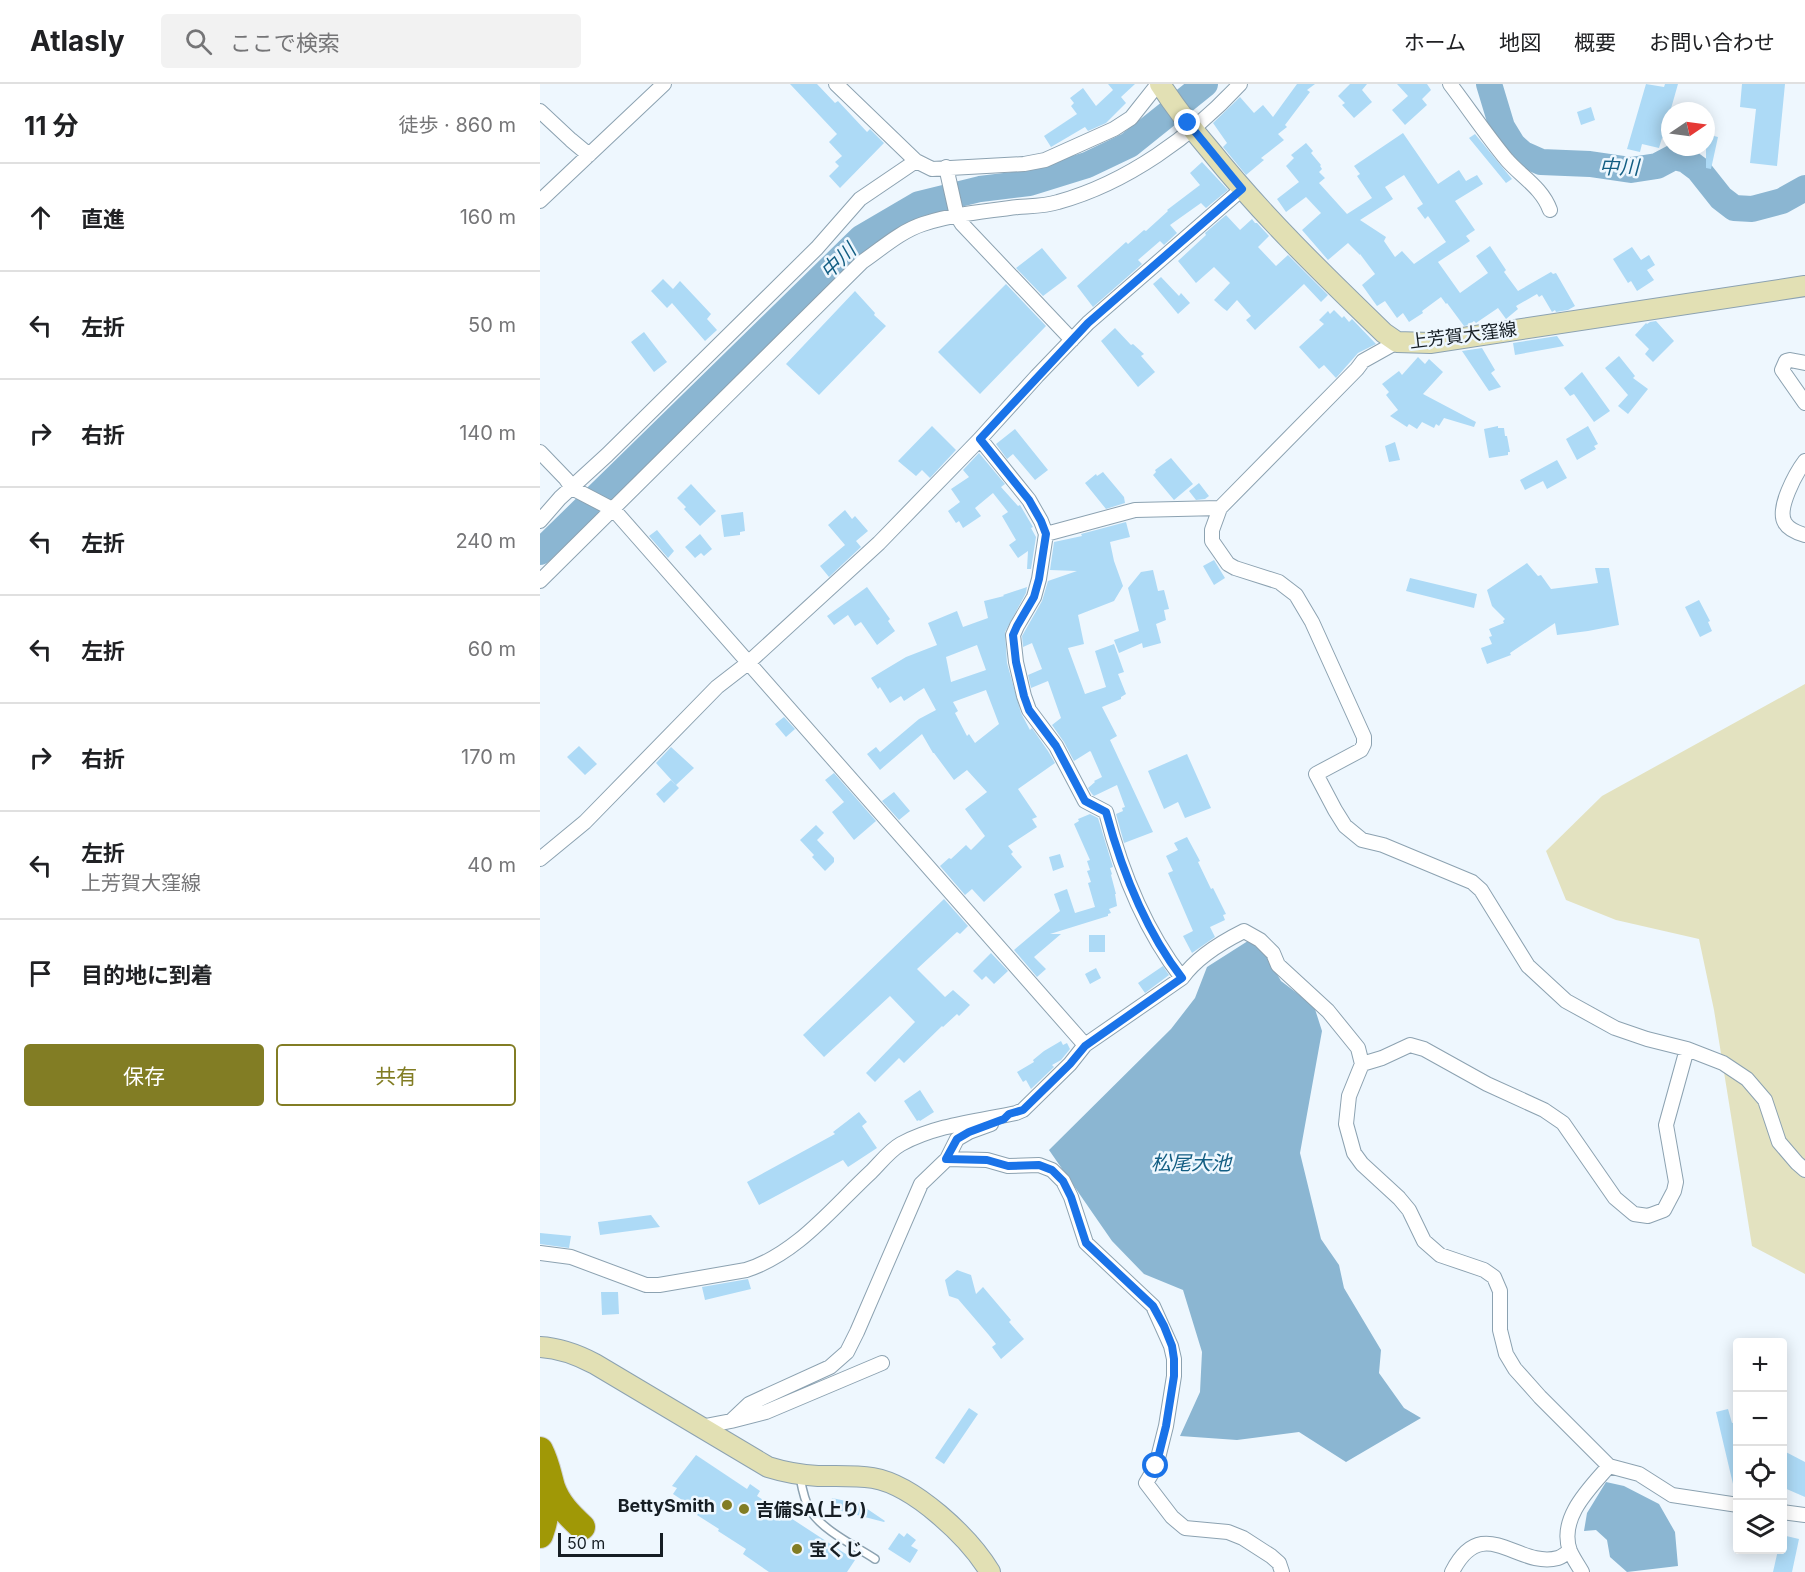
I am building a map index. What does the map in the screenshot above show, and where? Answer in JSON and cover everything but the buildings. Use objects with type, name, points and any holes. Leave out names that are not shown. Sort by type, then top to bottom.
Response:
[{"type":"highway","points":[[540,1450],[547,1464],[552,1487],[561,1504],[582,1527]]},
{"type":"highway","points":[[540,1503],[544,1510],[545,1521],[540,1535]]},
{"type":"main road","name":"上芳賀大窪線","points":[[1161,87],[1242,189],[1305,256],[1384,333],[1397,342],[1430,343],[1805,286]]},
{"type":"main road","points":[[540,1347],[579,1355],[768,1467],[800,1475],[857,1476],[875,1478],[894,1484],[915,1497],[964,1537],[990,1572]]},
{"type":"street","points":[[540,201],[664,84]]},
{"type":"street","points":[[836,84],[916,160],[932,169],[947,172],[1045,160],[1114,129],[1131,118],[1161,87]]},
{"type":"street","points":[[540,581],[862,262],[905,232],[956,212],[1057,203],[1094,190],[1130,172],[1178,142],[1190,126],[1240,84]]},
{"type":"street","points":[[1450,84],[1508,160],[1540,192],[1550,210]]},
{"type":"street","points":[[540,111],[590,155]]},
{"type":"street","points":[[540,521],[560,498],[608,455],[809,256],[860,199],[916,160]]},
{"type":"street","points":[[947,172],[956,212],[970,233],[1072,340]]},
{"type":"street","points":[[540,859],[585,822],[717,687],[748,663],[879,543],[1088,323],[1242,189]]},
{"type":"street","points":[[1397,342],[1363,361],[1220,508],[1212,530],[1212,541],[1228,564],[1279,582],[1296,595],[1312,622],[1364,737],[1361,750],[1316,774],[1345,826],[1362,840],[1393,849],[1473,882],[1528,966],[1566,1001],[1615,1028],[1647,1039],[1687,1048],[1723,1063],[1747,1079],[1765,1100],[1779,1142],[1805,1170]]},
{"type":"street","points":[[1805,363],[1786,361],[1782,370],[1805,403]]},
{"type":"street","points":[[980,439],[1029,500],[1046,534],[1034,597],[1013,635],[1016,662],[1029,710],[1056,746],[1085,801],[1106,812],[1116,849],[1142,910],[1164,954],[1182,978]]},
{"type":"street","points":[[540,452],[572,488],[614,510],[1085,1046]]},
{"type":"street","points":[[1805,461],[1790,487],[1782,514],[1784,522],[1789,527],[1805,535]]},
{"type":"street","points":[[1046,534],[1135,510],[1220,508]]},
{"type":"street","points":[[540,1253],[571,1257],[646,1285],[659,1285],[760,1266],[804,1236],[900,1145],[947,1127],[1023,1110],[1085,1046],[1182,978],[1189,968],[1203,957],[1244,932],[1260,940],[1273,953],[1278,965],[1328,1011],[1358,1048],[1362,1064],[1349,1096],[1346,1124],[1354,1153],[1362,1164],[1409,1210],[1424,1241],[1440,1255],[1484,1270],[1494,1277],[1500,1291],[1500,1330],[1506,1354],[1515,1369],[1539,1397],[1610,1466],[1639,1474],[1672,1495],[1733,1504]]},
{"type":"street","points":[[1362,1064],[1410,1045],[1424,1049],[1486,1084],[1544,1110],[1563,1123],[1616,1198],[1634,1214],[1648,1216],[1664,1210],[1674,1191],[1676,1182],[1666,1125],[1687,1048]]},
{"type":"street","points":[[731,1421],[749,1404],[830,1367],[847,1352],[921,1184],[946,1159],[957,1139],[1004,1119],[1009,1114]]},
{"type":"street","points":[[946,1159],[987,1160],[1008,1166],[1039,1165],[1052,1170],[1063,1181],[1071,1197],[1086,1243],[1153,1306],[1172,1346],[1174,1376],[1166,1426],[1156,1466],[1146,1483],[1172,1517],[1185,1527],[1228,1533],[1243,1538],[1271,1556],[1279,1563],[1282,1572]]},
{"type":"street","points":[[700,1427],[766,1412],[882,1363]]},
{"type":"street","points":[[1582,1572],[1570,1551],[1567,1533],[1574,1511],[1586,1493],[1610,1466]]},
{"type":"street","points":[[1787,1513],[1805,1515]]},
{"type":"street","points":[[1452,1572],[1458,1560],[1467,1550],[1479,1545],[1494,1543],[1547,1559],[1560,1557],[1570,1551]]},
{"type":"lane","points":[[800,1475],[803,1494],[810,1510],[822,1524],[875,1559]]},
{"type":"green space","points":[[1805,684],[1805,1274],[1752,1246],[1714,1010],[1699,939],[1616,920],[1566,900],[1546,851],[1602,796]]},
{"type":"water","name":"松尾大池","points":[[1251,939],[1262,948],[1281,981],[1314,1006],[1322,1031],[1300,1153],[1321,1239],[1339,1265],[1344,1288],[1381,1350],[1379,1373],[1404,1408],[1421,1418],[1346,1462],[1299,1432],[1237,1440],[1180,1436],[1200,1392],[1202,1352],[1183,1290],[1144,1274],[1112,1241],[1049,1150],[1171,1029],[1195,998],[1207,967]]},
{"type":"water","points":[[1606,1482],[1624,1486],[1659,1504],[1675,1532],[1678,1566],[1627,1572],[1610,1557],[1607,1540],[1596,1530],[1584,1531],[1587,1513]]},
{"type":"waterway","name":"中川","points":[[540,552],[861,238],[919,204],[980,189],[1029,183],[1087,165],[1129,145],[1205,84]]},
{"type":"waterway","name":"中川","points":[[1489,84],[1502,127],[1513,145],[1523,154],[1541,162],[1590,164],[1631,170],[1657,166],[1674,157],[1686,160],[1698,169],[1721,198],[1734,208],[1752,209],[1782,201],[1805,188]]},
{"type":"place","name":"BettySmith","points":[[727,1505]]},
{"type":"place","name":"吉備SA(上り)","points":[[744,1509]]},
{"type":"place","name":"宝くじ","points":[[797,1549]]},
{"type":"route","points":[[1156,1466],[1166,1426],[1174,1376],[1174,1359],[1172,1346],[1153,1306],[1086,1243],[1079,1228],[1071,1197],[1063,1181],[1052,1170],[1039,1165],[1008,1166],[987,1160],[946,1159],[957,1139],[969,1132],[996,1123],[1009,1114],[1023,1110],[1043,1092],[1085,1046],[1182,978],[1164,954],[1142,910],[1116,849],[1106,812],[1085,801],[1056,746],[1029,710],[1016,662],[1013,635],[1034,597],[1046,534],[1029,500],[980,439],[1088,323],[1242,189],[1188,123]]}]
